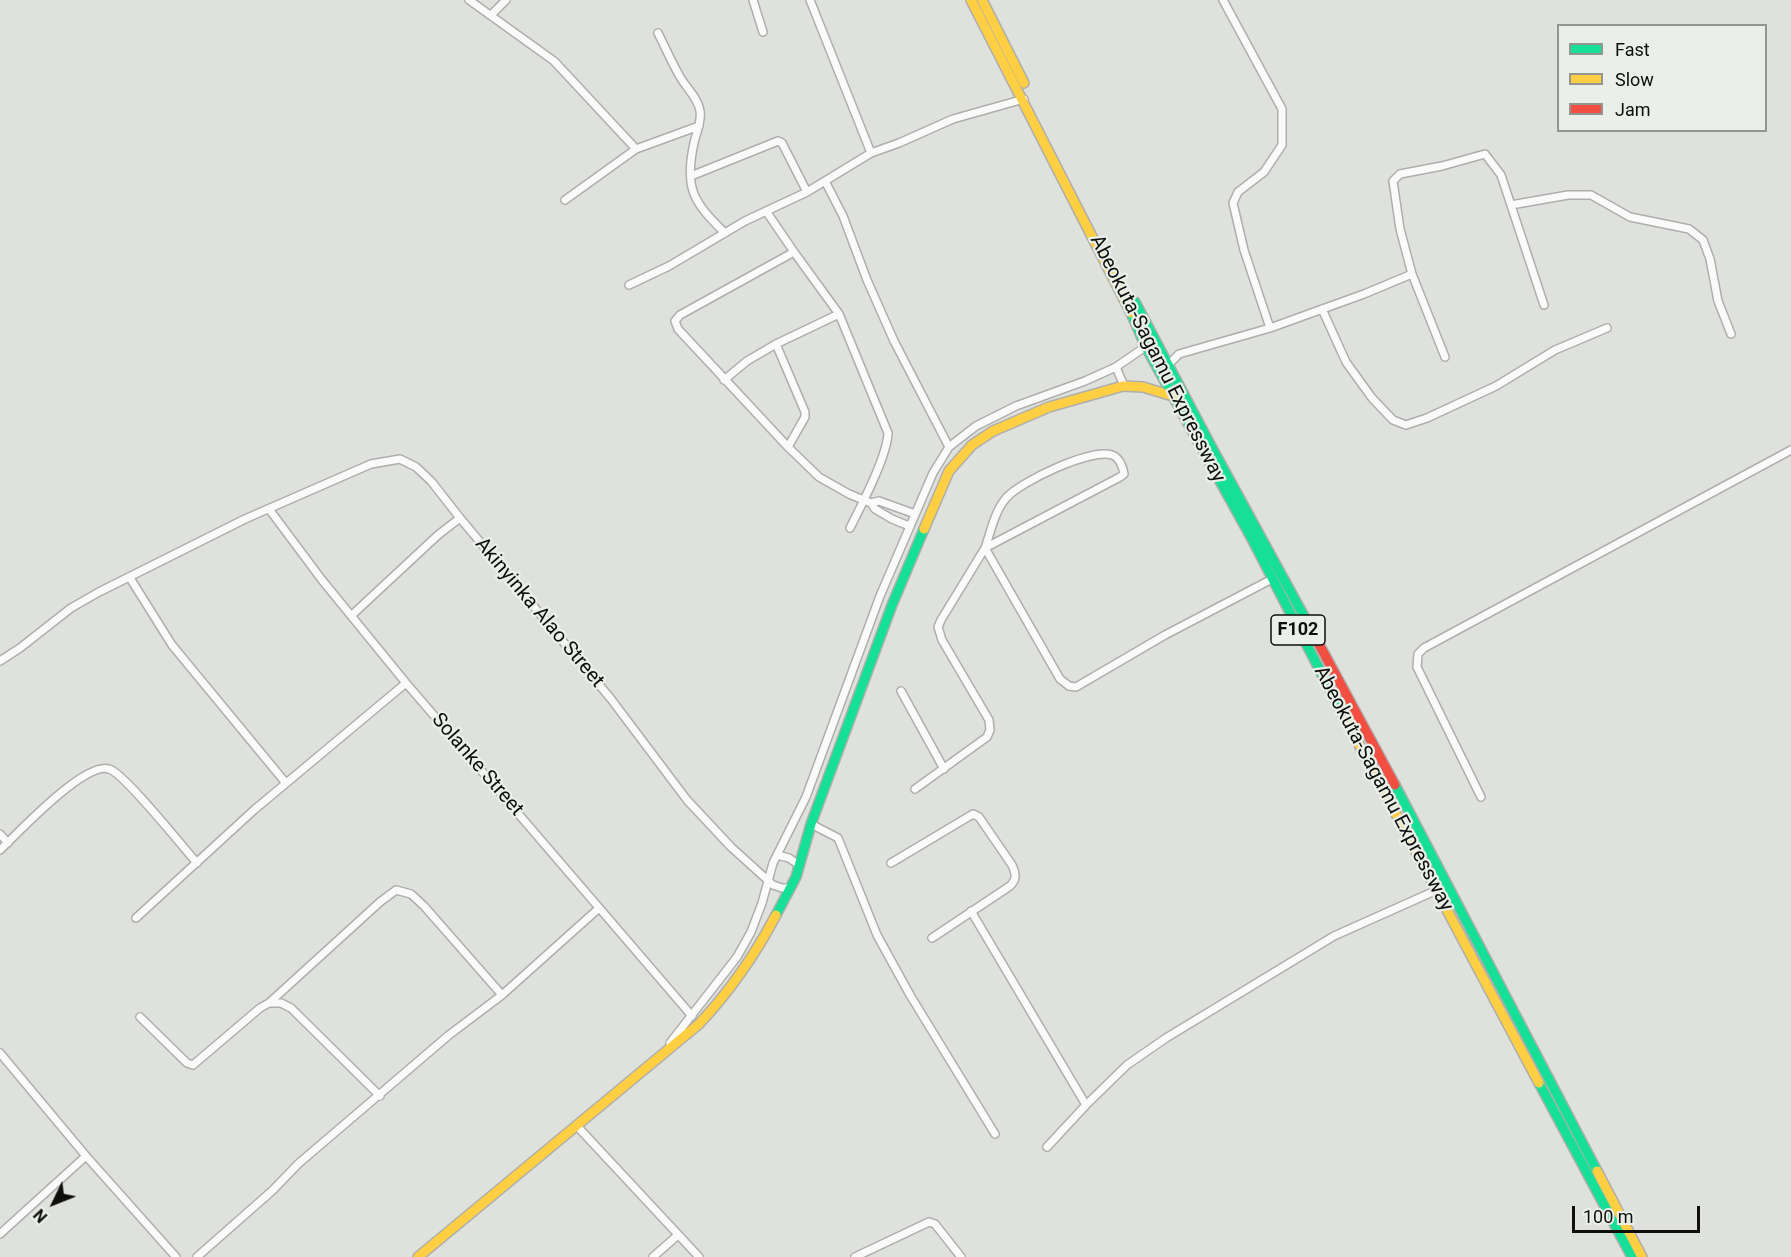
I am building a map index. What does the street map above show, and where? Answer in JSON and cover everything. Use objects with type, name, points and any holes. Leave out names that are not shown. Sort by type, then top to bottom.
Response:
[{"type":"main road","name":"Abeokuta-Sagamu Expressway","points":[[971,0],[1024,99],[1132,314],[1146,347],[1251,537],[1632,1257]]},
{"type":"main road","name":"Abeokuta-Sagamu Expressway","points":[[982,0],[1184,399],[1345,691],[1642,1257]]},
{"type":"main road","points":[[418,1257],[699,1024],[727,994],[750,960],[790,888],[811,824],[892,605],[949,471],[958,458],[982,437],[1020,419],[1124,386],[1144,387],[1184,399]]},
{"type":"street","points":[[469,0],[554,61],[636,149]]},
{"type":"street","points":[[491,15],[506,0]]},
{"type":"street","points":[[753,0],[763,32]]},
{"type":"street","points":[[810,0],[871,153]]},
{"type":"street","points":[[1223,0],[1282,109],[1282,145],[1264,172],[1238,192],[1233,202],[1245,250],[1270,328]]},
{"type":"street","points":[[658,33],[680,77],[697,101],[701,111],[692,150],[693,195],[699,206],[725,233]]},
{"type":"street","points":[[629,285],[807,192],[871,153],[952,119],[1024,99]]},
{"type":"street","points":[[565,200],[636,149],[699,126]]},
{"type":"street","points":[[691,176],[778,141],[782,144],[807,192]]},
{"type":"street","points":[[1445,357],[1412,274],[1400,229],[1393,182],[1400,174],[1442,166],[1485,153],[1501,175],[1544,305]]},
{"type":"street","points":[[825,181],[843,216],[867,280],[894,341],[949,447]]},
{"type":"street","points":[[1511,205],[1568,195],[1591,195],[1630,217],[1689,229],[1703,240],[1710,259],[1718,301],[1731,334]]},
{"type":"street","points":[[766,212],[839,314],[888,433],[887,443],[868,501],[849,528]]},
{"type":"street","points":[[794,252],[680,315],[675,321],[678,329],[724,380],[819,477],[849,494],[868,501],[879,501],[915,514]]},
{"type":"street","points":[[1167,366],[1179,354],[1270,328],[1412,274]]},
{"type":"street","points":[[1322,309],[1346,362],[1372,398],[1393,420],[1406,425],[1427,418],[1496,386],[1555,350],[1607,328]]},
{"type":"street","points":[[724,380],[747,360],[839,314]]},
{"type":"street","points":[[663,1052],[737,957],[751,932],[777,855],[806,797],[880,596],[933,473],[949,447],[976,426],[1016,406],[1116,367],[1146,347],[1153,338]]},
{"type":"street","points":[[776,344],[805,412],[805,417],[788,447]]},
{"type":"street","points":[[1116,367],[1124,386]]},
{"type":"street","points":[[1085,381],[1090,395]]},
{"type":"street","points":[[1481,797],[1417,667],[1418,654],[1424,648],[1549,579],[1791,450]]},
{"type":"street","points":[[915,789],[987,737],[990,730],[989,720],[942,640],[938,627],[985,548],[999,508],[1006,498],[1031,479],[1045,472],[1094,456],[1113,455],[1118,459],[1124,469],[1124,474],[1120,477],[985,548]]},
{"type":"street","name":"Akinyinka Alao Street","points":[[0,660],[20,648],[71,608],[200,542],[371,464],[400,459],[416,467],[431,480],[611,699],[687,800],[723,840],[777,887],[790,888]]},
{"type":"street","points":[[868,501],[875,509],[909,525]]},
{"type":"street","name":"Solanke Street","points":[[269,510],[322,580],[406,683],[692,1016]]},
{"type":"street","points":[[352,615],[438,535],[460,518]]},
{"type":"street","points":[[985,548],[1060,679],[1068,686],[1076,687],[1165,635],[1272,579]]},
{"type":"street","points":[[130,578],[172,645],[285,782]]},
{"type":"street","points":[[136,918],[285,782],[406,683]]},
{"type":"street","points":[[901,690],[944,769]]},
{"type":"street","points":[[0,850],[74,781],[99,768],[108,768],[128,783],[197,862]]},
{"type":"street","points":[[891,862],[973,814],[979,817],[1016,874],[1015,881],[1010,886],[932,938]]},
{"type":"street","points":[[811,824],[838,838],[877,935],[910,995],[995,1134]]},
{"type":"street","points":[[0,834],[8,843]]},
{"type":"street","points":[[777,855],[789,858],[799,865]]},
{"type":"street","points":[[140,1017],[187,1062],[193,1065],[260,1008],[269,1003],[396,890],[411,894],[424,906],[502,995]]},
{"type":"street","points":[[1047,1147],[1127,1065],[1166,1038],[1334,936],[1437,890]]},
{"type":"street","points":[[197,1257],[273,1190],[298,1164],[449,1035],[502,995],[598,909]]},
{"type":"street","points":[[971,910],[1086,1105]]},
{"type":"street","points":[[269,1003],[291,1008],[380,1096]]},
{"type":"street","points":[[0,1053],[86,1156],[176,1257]]},
{"type":"street","points":[[576,1125],[699,1257]]},
{"type":"street","points":[[0,1234],[86,1156]]},
{"type":"street","points":[[855,1257],[929,1222],[935,1224],[961,1257]]},
{"type":"street","points":[[654,1257],[678,1235]]},
{"type":"traffic: fast","points":[[1135,302],[1306,620]]},
{"type":"traffic: fast","points":[[1131,313],[1146,347],[1251,537],[1340,709]]},
{"type":"traffic: fast","points":[[776,915],[796,877],[811,824],[892,605],[924,529]]},
{"type":"traffic: fast","points":[[1395,785],[1597,1171]]},
{"type":"traffic: fast","points":[[1539,1083],[1632,1257]]},
{"type":"traffic: slow","points":[[971,0],[1131,313]]},
{"type":"traffic: slow","points":[[982,0],[1024,83]]},
{"type":"traffic: slow","points":[[924,529],[949,471],[972,445],[993,431],[1049,407],[1123,386],[1143,387],[1176,397]]},
{"type":"traffic: slow","points":[[1340,709],[1539,1083]]},
{"type":"traffic: slow","points":[[418,1257],[699,1024],[741,972],[776,915]]},
{"type":"traffic: slow","points":[[1597,1171],[1642,1257]]},
{"type":"traffic: jam","points":[[1306,620],[1395,785]]}]
